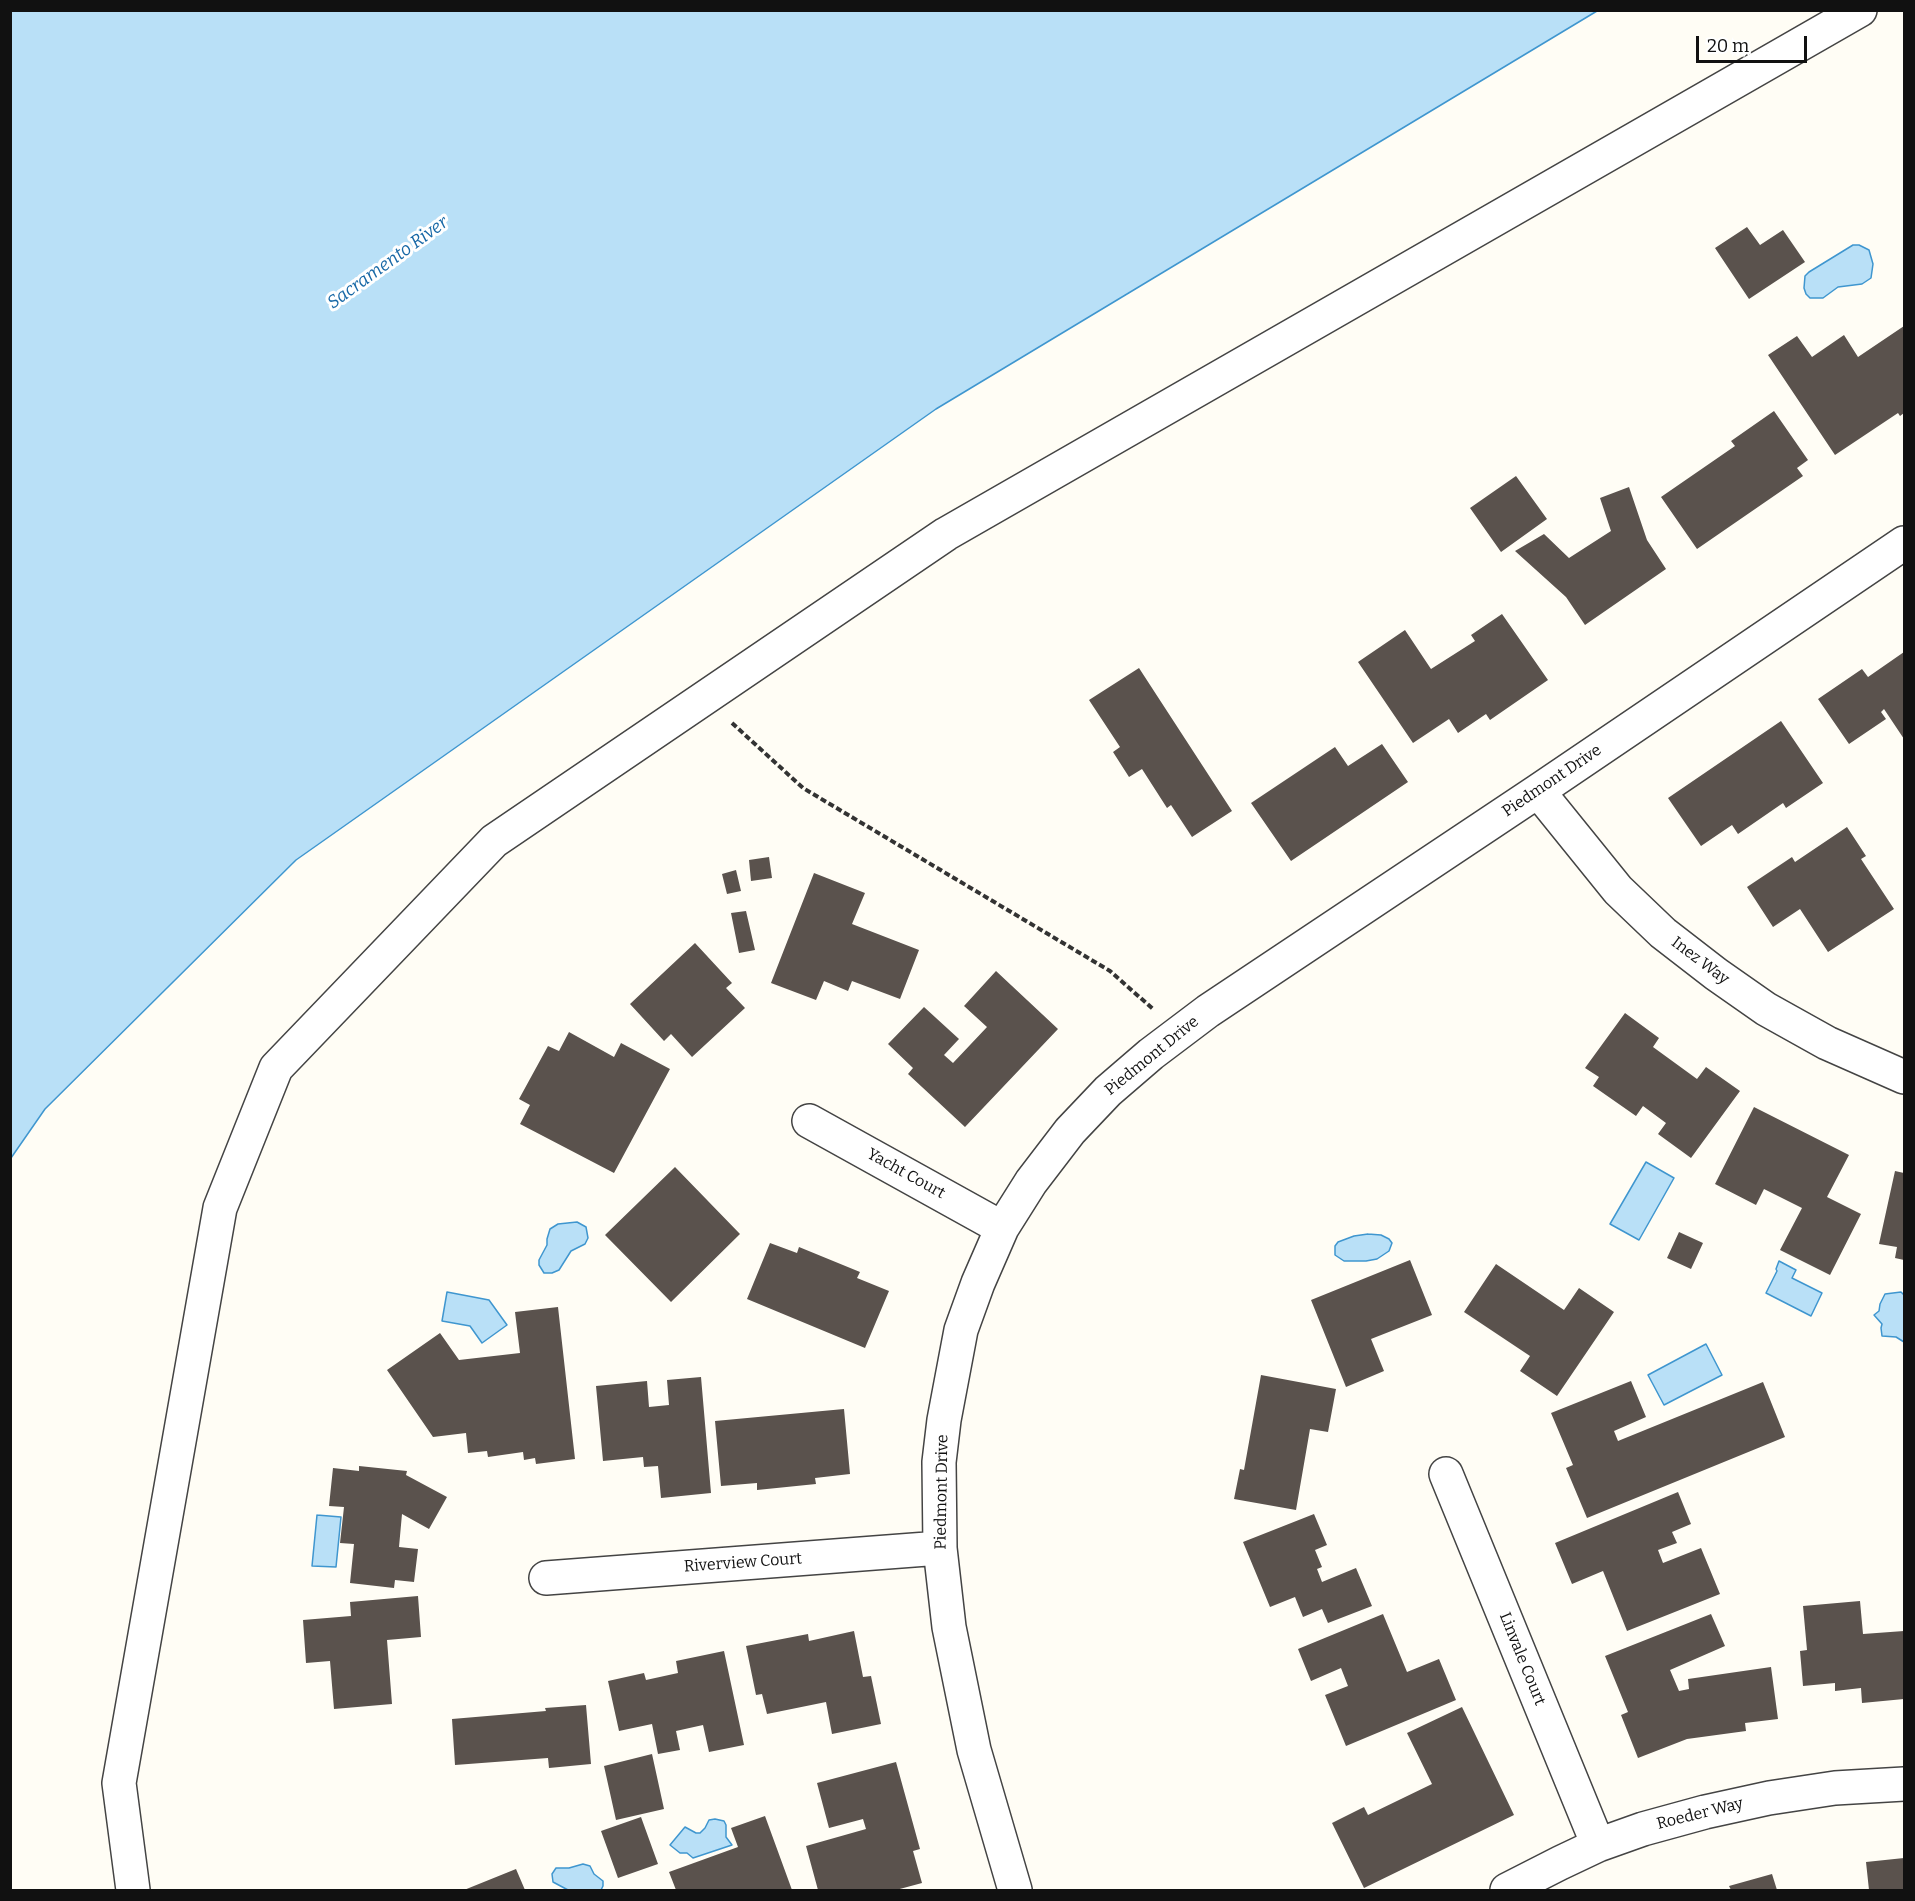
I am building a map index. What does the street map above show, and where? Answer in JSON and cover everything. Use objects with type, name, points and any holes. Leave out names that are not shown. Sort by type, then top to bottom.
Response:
[{"type":"street","points":[[133,1890],[119,1783],[123,1759],[219,1208],[276,1068],[494,841],[946,534],[1860,10]]},
{"type":"street","name":"Piedmont Drive","points":[[1015,1890],[974,1750],[949,1627],[940,1548],[939,1462],[952,1370],[961,1330],[1002,1228],[1031,1182],[1070,1131],[1108,1091],[1151,1054],[1208,1011],[1905,543]]},
{"type":"street","name":"Inez Way","points":[[1538,791],[1618,890],[1663,933],[1689,954],[1766,1009],[1827,1043],[1905,1077]]},
{"type":"street","name":"Yacht Court","points":[[809,1121],[1002,1228]]},
{"type":"street","name":"Linvale Court","points":[[1446,1474],[1598,1845]]},
{"type":"street","name":"Riverview Court","points":[[546,1578],[940,1548]]},
{"type":"street","name":"Roeder Way","points":[[1507,1890],[1598,1845],[1643,1829],[1705,1812],[1769,1797],[1835,1788],[1905,1784]]},
{"type":"path","points":[[705,698],[803,788],[1110,971],[1153,1009]]},
{"type":"water","name":"Sacramento River","points":[[11,10],[1597,11],[936,409],[296,860],[45,1109],[11,1158]]},
{"type":"water","points":[[1853,245],[1869,250],[1873,264],[1871,278],[1862,284],[1838,287],[1823,298],[1810,298],[1804,288],[1805,276]]},
{"type":"water","points":[[1646,1162],[1674,1178],[1639,1240],[1610,1224]]},
{"type":"water","points":[[577,1222],[586,1227],[588,1238],[585,1244],[571,1251],[559,1270],[544,1273],[539,1260],[547,1245],[550,1229],[558,1224]]},
{"type":"water","points":[[1368,1234],[1381,1235],[1389,1239],[1392,1243],[1389,1251],[1377,1259],[1366,1261],[1344,1261],[1335,1255],[1335,1246],[1338,1242]]},
{"type":"water","points":[[1779,1261],[1796,1270],[1792,1278],[1822,1293],[1811,1316],[1766,1293],[1777,1271]]},
{"type":"water","points":[[447,1292],[489,1300],[507,1325],[482,1343],[470,1326],[442,1321]]},
{"type":"water","points":[[1901,1292],[1904,1295],[1904,1342],[1896,1337],[1882,1336],[1882,1324],[1874,1315],[1879,1311],[1885,1294]]},
{"type":"water","points":[[1706,1344],[1722,1375],[1664,1405],[1648,1375]]},
{"type":"water","points":[[317,1515],[341,1517],[336,1567],[312,1566]]},
{"type":"water","points":[[709,1820],[724,1821],[726,1837],[732,1845],[693,1858],[687,1853],[680,1853],[670,1845],[685,1827],[700,1833]]},
{"type":"water","points":[[583,1864],[590,1866],[594,1874],[603,1881],[601,1890],[568,1890],[553,1882],[552,1874],[556,1868],[569,1868]]},
{"type":"building","points":[[1747,227],[1760,245],[1783,230],[1805,262],[1749,299],[1715,248]]},
{"type":"building","points":[[1904,326],[1904,413],[1900,416],[1898,413],[1835,455],[1768,355],[1797,336],[1812,357],[1844,335],[1858,357]]},
{"type":"building","points":[[1774,411],[1808,460],[1797,468],[1803,476],[1697,549],[1661,497],[1735,446],[1731,441]]},
{"type":"building","points":[[1516,476],[1547,519],[1501,552],[1470,508]]},
{"type":"building","points":[[1629,487],[1647,540],[1666,569],[1585,625],[1566,597],[1515,551],[1544,534],[1569,558],[1611,531],[1600,498]]},
{"type":"building","points":[[1502,614],[1548,680],[1490,720],[1486,714],[1458,733],[1449,719],[1413,743],[1358,662],[1405,630],[1431,669],[1475,641],[1471,635]]},
{"type":"building","points":[[1904,652],[1904,739],[1884,709],[1881,712],[1886,719],[1849,744],[1818,699],[1862,669],[1868,677]]},
{"type":"building","points":[[1139,668],[1232,811],[1192,837],[1171,805],[1167,808],[1142,769],[1129,777],[1113,752],[1120,747],[1089,700]]},
{"type":"building","points":[[1781,721],[1823,783],[1786,808],[1783,803],[1738,834],[1732,825],[1701,846],[1668,798]]},
{"type":"building","points":[[1382,744],[1408,782],[1291,861],[1251,803],[1335,747],[1348,766]]},
{"type":"building","points":[[1847,827],[1866,856],[1861,859],[1894,909],[1828,952],[1800,909],[1773,927],[1747,887],[1792,857],[1795,862]]},
{"type":"building","points":[[769,857],[772,878],[751,881],[749,860]]},
{"type":"building","points":[[736,870],[741,891],[727,894],[722,874]]},
{"type":"building","points":[[814,873],[865,893],[852,924],[919,950],[900,999],[852,981],[848,991],[824,981],[816,1000],[771,983]]},
{"type":"building","points":[[746,911],[755,950],[739,953],[731,913]]},
{"type":"building","points":[[695,943],[732,983],[726,988],[745,1008],[692,1057],[671,1034],[664,1041],[630,1004]]},
{"type":"building","points":[[996,971],[1058,1029],[965,1127],[908,1074],[913,1068],[888,1044],[924,1007],[959,1039],[944,1055],[953,1063],[987,1027],[964,1006]]},
{"type":"building","points":[[1625,1013],[1659,1038],[1653,1047],[1697,1079],[1706,1067],[1740,1091],[1691,1158],[1658,1134],[1666,1123],[1643,1106],[1636,1116],[1593,1086],[1599,1077],[1585,1068]]},
{"type":"building","points":[[569,1032],[614,1057],[621,1043],[670,1069],[614,1173],[520,1124],[530,1105],[519,1099],[548,1046],[559,1051]]},
{"type":"building","points":[[1754,1107],[1849,1155],[1827,1197],[1861,1214],[1830,1275],[1780,1250],[1802,1208],[1764,1189],[1756,1205],[1715,1184]]},
{"type":"building","points":[[675,1167],[740,1234],[671,1302],[605,1235]]},
{"type":"building","points":[[1895,1171],[1904,1173],[1904,1260],[1895,1258],[1897,1247],[1879,1244]]},
{"type":"building","points":[[1679,1232],[1703,1243],[1691,1269],[1667,1258]]},
{"type":"building","points":[[770,1243],[797,1253],[799,1247],[860,1272],[857,1278],[889,1291],[865,1348],[747,1299]]},
{"type":"building","points":[[1410,1260],[1432,1315],[1371,1339],[1384,1371],[1346,1387],[1311,1300]]},
{"type":"building","points":[[1496,1264],[1564,1310],[1579,1288],[1614,1312],[1557,1396],[1520,1371],[1530,1356],[1464,1312]]},
{"type":"building","points":[[558,1307],[575,1459],[536,1464],[535,1458],[524,1460],[523,1452],[488,1457],[487,1451],[468,1453],[466,1433],[433,1437],[387,1370],[440,1333],[459,1360],[520,1353],[515,1312]]},
{"type":"building","points":[[1261,1375],[1336,1389],[1328,1432],[1310,1429],[1296,1510],[1234,1499],[1240,1469],[1244,1470]]},
{"type":"building","points":[[701,1377],[711,1493],[661,1498],[658,1466],[644,1467],[643,1457],[603,1461],[596,1386],[647,1381],[649,1407],[669,1405],[667,1380]]},
{"type":"building","points":[[1631,1381],[1646,1417],[1614,1431],[1618,1441],[1763,1382],[1785,1437],[1587,1518],[1566,1468],[1573,1465],[1551,1413]]},
{"type":"building","points":[[844,1409],[850,1474],[815,1478],[816,1484],[757,1490],[757,1483],[721,1486],[715,1421]]},
{"type":"building","points":[[359,1466],[407,1471],[406,1475],[447,1497],[429,1529],[402,1514],[399,1547],[418,1549],[414,1582],[395,1580],[394,1588],[350,1583],[354,1544],[340,1543],[344,1507],[329,1506],[333,1468],[359,1471]]},
{"type":"building","points":[[1678,1492],[1691,1524],[1672,1532],[1677,1543],[1658,1550],[1663,1563],[1701,1548],[1720,1594],[1627,1631],[1603,1571],[1572,1584],[1555,1543]]},
{"type":"building","points":[[1314,1514],[1327,1545],[1315,1550],[1322,1567],[1317,1569],[1322,1582],[1356,1568],[1372,1606],[1328,1623],[1322,1609],[1303,1617],[1295,1597],[1270,1607],[1243,1542]]},
{"type":"building","points":[[418,1596],[421,1637],[387,1640],[392,1704],[334,1709],[330,1661],[306,1663],[303,1620],[351,1616],[350,1602]]},
{"type":"building","points":[[1860,1601],[1863,1634],[1904,1631],[1904,1699],[1862,1703],[1861,1688],[1835,1691],[1835,1683],[1803,1686],[1800,1651],[1807,1650],[1803,1606]]},
{"type":"building","points":[[1383,1614],[1407,1672],[1439,1659],[1456,1700],[1346,1746],[1325,1695],[1348,1686],[1341,1668],[1311,1681],[1298,1649]]},
{"type":"building","points":[[1711,1614],[1725,1646],[1670,1670],[1679,1691],[1689,1689],[1688,1679],[1771,1667],[1778,1719],[1745,1723],[1746,1731],[1687,1739],[1638,1758],[1621,1715],[1628,1712],[1605,1656]]},
{"type":"building","points":[[854,1631],[863,1677],[871,1676],[881,1724],[832,1734],[826,1702],[767,1714],[762,1694],[756,1695],[746,1646],[808,1634],[809,1641]]},
{"type":"building","points":[[724,1651],[744,1745],[709,1752],[703,1725],[676,1731],[680,1750],[658,1754],[652,1724],[619,1731],[608,1681],[644,1673],[646,1680],[678,1673],[676,1661]]},
{"type":"building","points":[[586,1705],[591,1764],[549,1768],[548,1758],[455,1765],[452,1719],[546,1711],[545,1708]]},
{"type":"building","points":[[1462,1707],[1514,1815],[1364,1888],[1332,1823],[1364,1807],[1368,1815],[1432,1784],[1407,1733]]},
{"type":"building","points":[[652,1754],[664,1809],[616,1820],[604,1766]]},
{"type":"building","points":[[896,1762],[920,1849],[913,1851],[922,1883],[896,1890],[818,1890],[806,1846],[866,1829],[863,1819],[829,1828],[817,1783]]},
{"type":"building","points":[[765,1816],[792,1890],[676,1890],[669,1872],[738,1847],[731,1828]]},
{"type":"building","points":[[641,1817],[658,1864],[618,1878],[601,1831]]},
{"type":"building","points":[[1904,1858],[1904,1890],[1869,1890],[1866,1862]]},
{"type":"building","points":[[516,1869],[525,1890],[464,1890]]},
{"type":"building","points":[[1772,1874],[1777,1890],[1731,1890],[1729,1886]]}]
